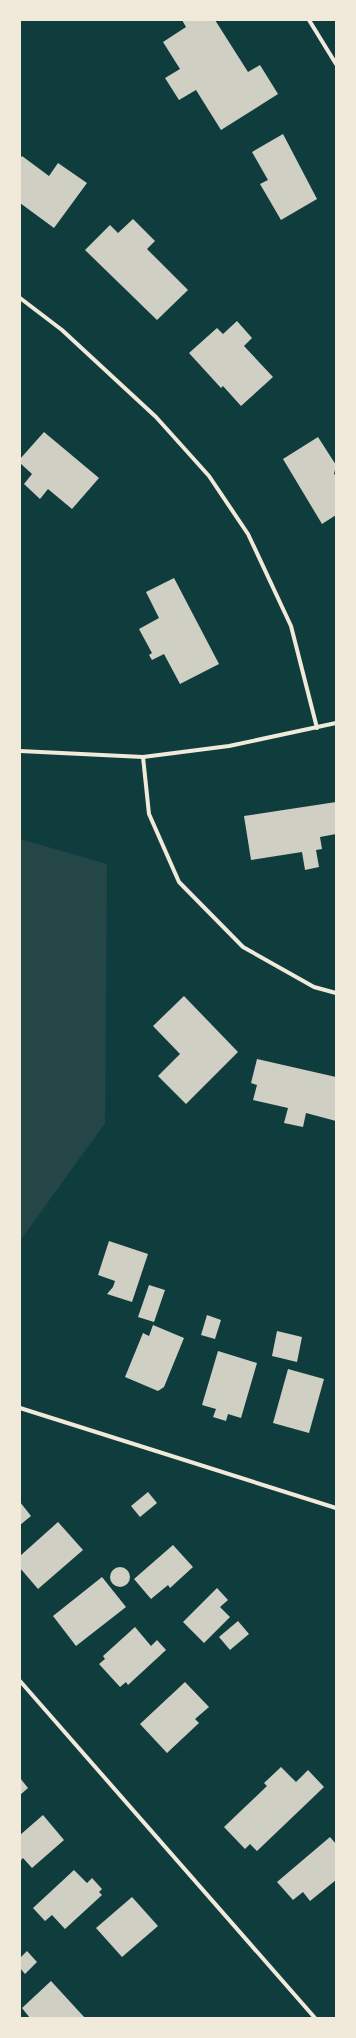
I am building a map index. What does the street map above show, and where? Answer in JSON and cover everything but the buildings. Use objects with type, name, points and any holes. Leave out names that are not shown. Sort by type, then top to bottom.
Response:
[{"type":"street","points":[[309,20],[336,64]]},
{"type":"street","points":[[20,298],[62,330],[150,412],[209,476],[248,534],[291,626],[317,728]]},
{"type":"street","points":[[20,751],[143,757],[229,746],[336,723]]},
{"type":"street","points":[[143,757],[149,814],[179,882],[244,947],[314,988],[336,993]]},
{"type":"street","points":[[20,1408],[336,1508]]},
{"type":"street","points":[[20,1681],[315,2018]]},
{"type":"shaded area","points":[[20,839],[107,864],[105,1123],[20,1241]]}]
